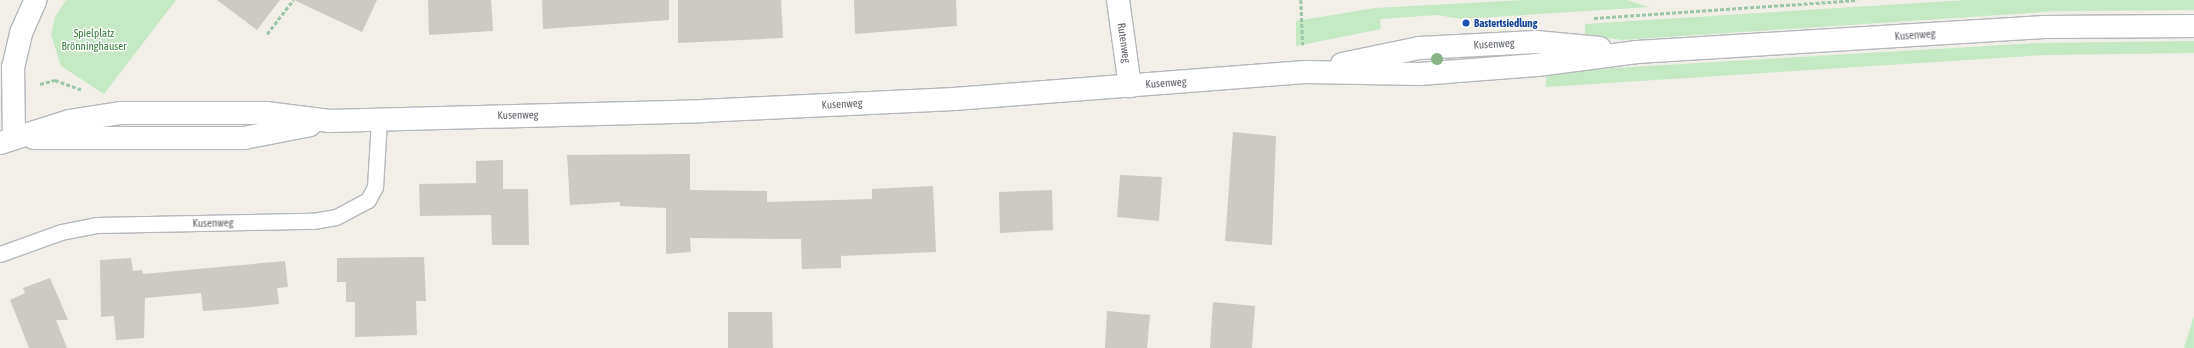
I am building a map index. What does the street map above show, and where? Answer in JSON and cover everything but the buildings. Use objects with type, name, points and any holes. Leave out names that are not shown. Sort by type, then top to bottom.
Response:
[{"type":"street","points":[[7,141],[11,94],[18,44],[36,0]]},
{"type":"street","name":"Rutenweg","points":[[1118,0],[1130,86]]},
{"type":"street","name":"Kusenweg","points":[[7,141],[244,138],[329,121],[710,111],[954,99],[1305,72],[1420,74],[1537,65],[1637,52],[2044,26],[2194,26]]},
{"type":"lane","name":"Kusenweg","points":[[0,254],[61,232],[97,225],[313,221],[336,217],[368,200],[374,187],[379,119]]},
{"type":"path","points":[[268,34],[293,0]]},
{"type":"path","points":[[1301,0],[1305,72]]},
{"type":"path","points":[[1586,18],[1857,0]]},
{"type":"path","points":[[11,94],[55,80],[87,92]]},
{"type":"green space","name":"Spielplatz Brönninghauser","points":[[66,0],[176,0],[104,94],[61,66],[51,35],[55,17]]},
{"type":"green space","points":[[1524,0],[1627,0],[1649,7],[1462,19],[1437,15],[1380,19],[1381,29],[1296,46],[1296,21],[1375,8]]},
{"type":"green space","points":[[1967,0],[2194,0],[2194,10],[2060,11],[1622,40],[1585,35],[1585,24]]},
{"type":"green space","points":[[2194,41],[2194,53],[2044,55],[1546,87],[1546,72],[2039,43]]},
{"type":"green space","points":[[2194,316],[2194,348],[2184,348]]},
{"type":"place","name":"Bastertsiedlung","points":[[1466,23]]}]
